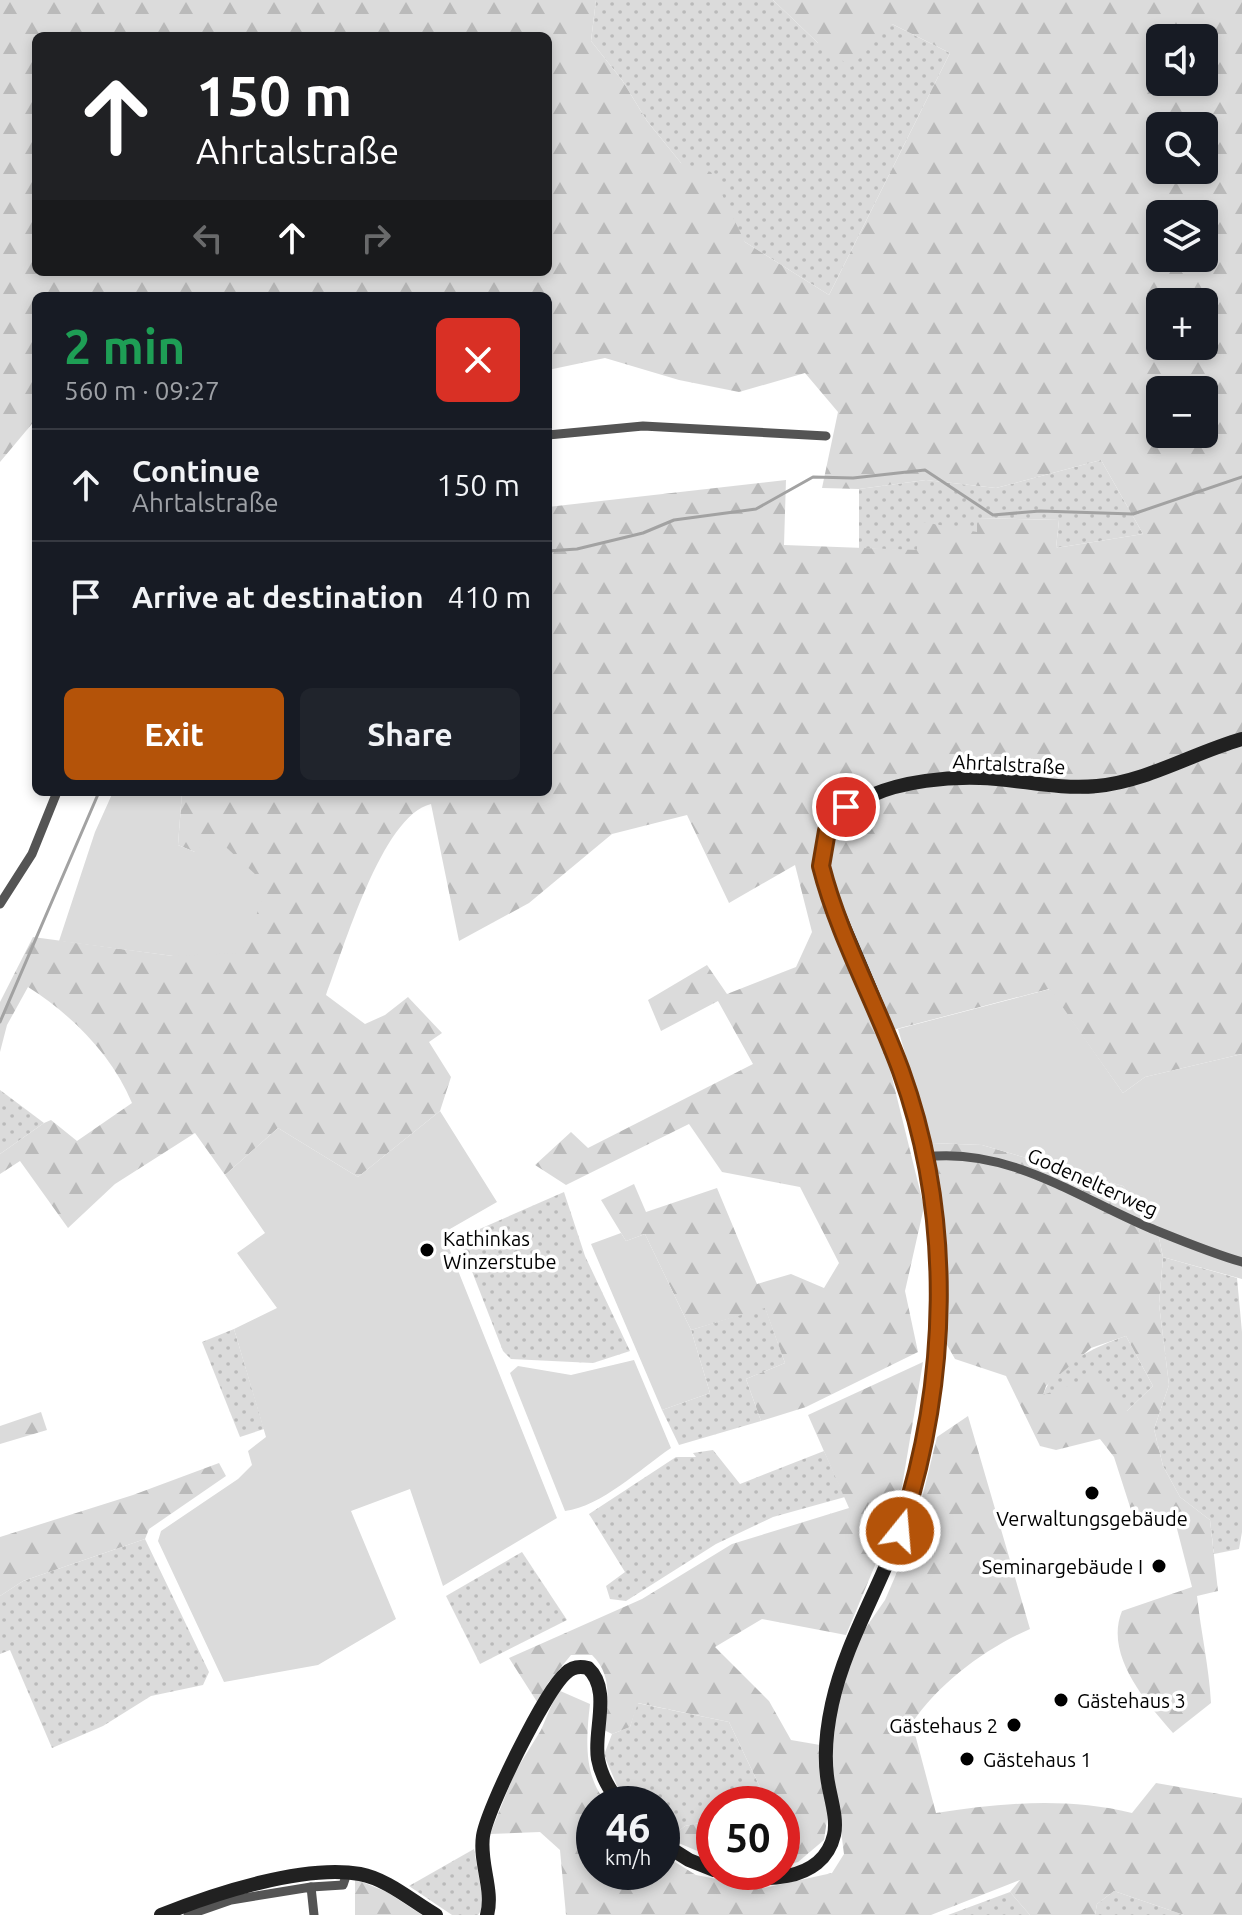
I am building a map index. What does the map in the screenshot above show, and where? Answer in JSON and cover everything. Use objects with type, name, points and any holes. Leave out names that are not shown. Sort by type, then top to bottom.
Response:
[{"type":"main road","name":"Ahrtalstraße","points":[[800,1871],[809,1868],[829,1849],[835,1833],[826,1752],[832,1704],[845,1660],[907,1510],[925,1443],[938,1336],[937,1239],[925,1157],[900,1067],[825,881],[822,852],[827,831],[851,803],[943,780],[980,778],[1074,787],[1121,782],[1242,739]]},
{"type":"main road","points":[[487,1915],[489,1905],[482,1854],[490,1813],[551,1694],[564,1675],[574,1668],[588,1668],[596,1679],[600,1693],[597,1756],[608,1786]]},
{"type":"main road","points":[[176,1914],[230,1888],[347,1873],[378,1881],[436,1915]]},
{"type":"street","points":[[552,435],[643,426],[826,436]]},
{"type":"street","points":[[0,904],[32,854],[55,796]]},
{"type":"street","name":"Godenelterweg","points":[[925,1157],[951,1154],[981,1157],[1049,1179],[1149,1227],[1242,1262]]},
{"type":"street","points":[[176,1914],[231,1900],[343,1885],[347,1873]]},
{"type":"street","points":[[311,1887],[314,1915]]},
{"type":"green space","points":[[0,0],[596,0],[591,41],[622,80],[647,121],[681,163],[711,172],[745,242],[829,295],[950,53],[892,24],[851,67],[818,43],[773,0],[1242,0],[1242,1054],[1145,1077],[1123,1093],[1049,989],[881,1033],[924,1207],[905,1291],[918,1352],[806,1407],[761,1421],[746,1379],[785,1363],[765,1308],[691,1330],[645,1234],[626,1241],[601,1200],[634,1184],[646,1212],[717,1188],[757,1284],[791,1274],[824,1288],[839,1263],[800,1187],[722,1172],[689,1124],[566,1185],[535,1165],[571,1132],[588,1148],[753,1064],[718,1001],[661,1031],[648,1000],[707,965],[727,994],[796,967],[812,932],[795,865],[729,903],[687,815],[612,834],[529,903],[459,941],[431,804],[413,814],[396,832],[381,858],[366,887],[326,995],[365,1024],[385,1015],[408,997],[442,1033],[429,1042],[451,1077],[440,1111],[358,1177],[278,1128],[225,1175],[195,1133],[115,1184],[68,1228],[20,1161],[0,1174],[0,1154],[51,1120],[77,1141],[132,1103],[114,1069],[89,1038],[60,1010],[28,987],[7,1025],[0,1052],[0,1002],[33,937],[173,956],[195,852],[178,845],[182,796],[552,796],[552,507],[786,480],[784,545],[917,550],[918,521],[977,532],[977,518],[1059,520],[1056,548],[1143,534],[1101,460],[996,488],[926,480],[859,489],[822,488],[838,412],[805,373],[739,392],[679,380],[605,358],[552,369],[552,292],[32,292],[32,424],[0,462]]},
{"type":"green space","points":[[596,0],[773,0],[818,43],[892,24],[950,53],[829,295],[745,242],[647,121],[622,80],[591,41]]},
{"type":"green space","points":[[1101,460],[1143,534],[1056,548],[1059,520],[977,518],[978,532],[917,551],[859,548],[859,489],[926,480],[996,488]]},
{"type":"green space","points":[[111,796],[182,796],[178,845],[195,852],[214,836],[268,886],[241,953],[173,956],[59,941],[95,832]]},
{"type":"green space","points":[[1050,989],[1123,1093],[1145,1077],[1242,1054],[1242,1279],[1163,1257],[1159,1238],[1123,1186],[982,1145],[931,1143],[898,1029]]},
{"type":"green space","points":[[0,1090],[44,1123],[0,1154]]},
{"type":"green space","points":[[440,1111],[497,1202],[443,1233],[557,1518],[443,1586],[410,1489],[351,1511],[396,1619],[318,1665],[224,1682],[158,1541],[161,1531],[238,1479],[252,1465],[248,1451],[266,1437],[234,1329],[277,1308],[237,1253],[265,1233],[225,1175],[278,1128],[358,1177]]},
{"type":"green space","points":[[931,1143],[982,1145],[1123,1186],[1159,1238],[1163,1257],[1159,1304],[1169,1385],[1154,1429],[1163,1466],[1180,1497],[1210,1520],[1218,1591],[1197,1596],[1211,1703],[1173,1733],[1131,1677],[1123,1661],[1118,1628],[1122,1611],[1192,1587],[1176,1525],[1149,1526],[1133,1516],[1114,1457],[1100,1439],[1056,1450],[1040,1446],[1006,1376],[955,1359],[943,1338],[947,1305],[944,1212]],"holes":[[[1126,1336],[1153,1386],[1127,1411],[1098,1375],[1043,1395],[1046,1386],[1091,1348]]]},
{"type":"green space","points":[[564,1192],[585,1256],[630,1351],[593,1363],[511,1359],[503,1351],[459,1238]]},
{"type":"green space","points":[[621,1233],[626,1241],[645,1234],[691,1330],[710,1393],[662,1410],[591,1244]]},
{"type":"green space","points":[[1163,1257],[1237,1278],[1242,1332],[1242,1532],[1239,1549],[1214,1554],[1210,1520],[1180,1497],[1163,1466],[1154,1429],[1169,1385],[1159,1304]]},
{"type":"green space","points":[[765,1307],[785,1363],[746,1379],[761,1421],[679,1445],[662,1410],[710,1393],[691,1330]]},
{"type":"green space","points":[[234,1329],[264,1429],[240,1437],[202,1342]]},
{"type":"green space","points":[[1126,1336],[1153,1386],[1127,1411],[1043,1395],[1066,1366],[1090,1351]]},
{"type":"green space","points":[[634,1360],[671,1448],[607,1494],[579,1508],[565,1511],[510,1373],[518,1366],[571,1375]]},
{"type":"green space","points":[[923,1362],[898,1510],[846,1635],[762,1619],[715,1647],[769,1701],[791,1740],[820,1745],[828,1813],[824,1840],[800,1860],[800,1786],[759,1786],[729,1722],[638,1703],[630,1727],[612,1734],[604,1730],[607,1700],[604,1672],[592,1655],[571,1655],[548,1683],[539,1705],[509,1658],[642,1599],[732,1544],[849,1508],[808,1415]]},
{"type":"green space","points":[[41,1412],[47,1430],[0,1444],[0,1426]]},
{"type":"green space","points":[[968,1416],[1030,1629],[997,1646],[965,1668],[936,1694],[912,1723],[936,1813],[1058,1803],[1132,1813],[1156,1783],[1242,1798],[1242,1915],[1184,1915],[1114,1891],[1097,1904],[1095,1915],[1030,1915],[1010,1892],[1020,1880],[931,1915],[566,1915],[560,1850],[540,1832],[490,1834],[515,1772],[541,1730],[558,1690],[590,1704],[587,1744],[590,1770],[596,1786],[576,1786],[576,1890],[680,1890],[680,1865],[696,1875],[696,1890],[800,1890],[800,1880],[832,1873],[844,1854],[830,1746],[840,1693],[856,1642],[885,1600],[913,1535],[937,1437]]},
{"type":"green space","points":[[713,1450],[740,1484],[824,1451],[845,1497],[773,1517],[716,1544],[626,1601],[610,1599],[606,1586],[625,1572],[589,1514],[676,1457],[696,1457],[693,1453]]},
{"type":"green space","points":[[219,1463],[226,1476],[149,1529],[145,1539],[23,1581],[0,1596],[0,1537],[133,1495]]},
{"type":"green space","points":[[145,1539],[209,1672],[203,1685],[151,1696],[103,1726],[52,1748],[10,1650],[0,1654],[0,1596],[23,1581]]},
{"type":"green space","points":[[522,1552],[567,1620],[480,1664],[446,1596]]},
{"type":"green space","points":[[637,1703],[729,1722],[759,1786],[696,1786],[696,1824],[680,1830],[680,1786],[617,1786],[604,1755],[612,1734],[630,1727]]},
{"type":"green space","points":[[696,1824],[696,1850],[680,1844],[680,1830]]},
{"type":"green space","points":[[474,1849],[484,1906],[478,1915],[452,1915],[409,1886]]},
{"type":"green space","points":[[355,1879],[387,1892],[422,1915],[355,1915]]},
{"type":"green space","points":[[1114,1891],[1184,1915],[1095,1915],[1097,1904]]},
{"type":"green space","points":[[1010,1892],[1030,1915],[948,1915]]},
{"type":"waterway","points":[[552,551],[577,549],[643,533],[674,520],[756,509],[813,477],[853,478],[925,470],[993,515],[1040,511],[1133,514],[1242,477]]},
{"type":"waterway","points":[[0,1022],[97,796]]},
{"type":"place","name":"Kathinkas Winzerstube","points":[[427,1250]]},
{"type":"place","name":"Verwaltungsgebäude","points":[[1092,1493]]},
{"type":"place","name":"Seminargebäude I","points":[[1159,1566]]},
{"type":"place","name":"Gästehaus 3","points":[[1061,1700]]},
{"type":"place","name":"Gästehaus 2","points":[[1014,1725]]},
{"type":"place","name":"Gästehaus 1","points":[[967,1759]]},
{"type":"route","points":[[846,807],[827,831],[821,866],[911,1100],[925,1157],[937,1239],[940,1298],[935,1369],[925,1443],[900,1531]]}]
